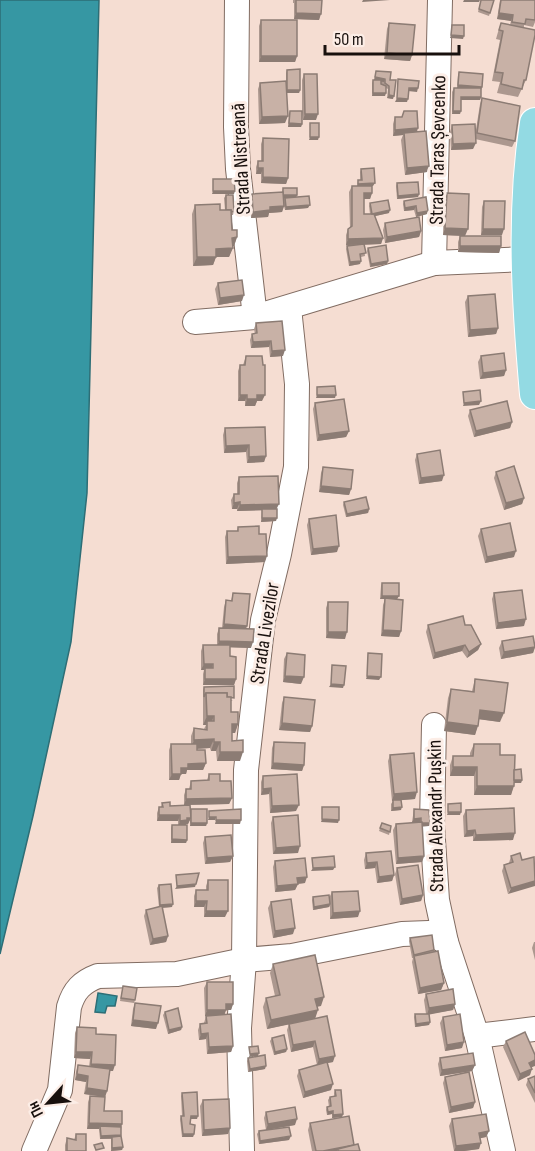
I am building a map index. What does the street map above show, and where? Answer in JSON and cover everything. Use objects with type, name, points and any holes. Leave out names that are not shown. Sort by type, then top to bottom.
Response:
[{"type":"main road","points":[[535,123],[528,196],[526,259],[531,296],[535,394]]},
{"type":"street","name":"Strada Nistreană","points":[[237,0],[238,169],[255,317]]},
{"type":"street","name":"Strada Taras Șevcenko","points":[[435,263],[440,0]]},
{"type":"street","points":[[195,322],[242,320],[255,317],[435,263],[526,259]]},
{"type":"street","name":"Strada Livezilor","points":[[242,1151],[239,1028],[244,960],[246,770],[262,620],[279,554],[297,467],[297,384],[289,308]]},
{"type":"street","name":"Strada Alexandr Pușkin","points":[[434,725],[432,825],[437,900],[446,942],[477,1036],[503,1151]]},
{"type":"street","points":[[34,1151],[60,1090],[69,1007],[80,985],[98,976],[177,974],[244,960],[292,956],[402,934],[429,933],[446,942]]},
{"type":"street","points":[[477,1036],[535,1029]]},
{"type":"water","points":[[0,0],[99,0],[87,493],[71,642],[0,954]]},
{"type":"water","points":[[98,993],[117,996],[115,1006],[107,1006],[105,1013],[95,1012]]},
{"type":"building","points":[[296,0],[322,0],[321,14],[296,13]]},
{"type":"building","points":[[481,0],[494,0],[490,13],[479,9]]},
{"type":"building","points":[[501,0],[535,0],[535,20],[526,19],[525,24],[512,22],[513,15],[499,13]]},
{"type":"building","points":[[261,20],[297,20],[297,56],[261,56]]},
{"type":"building","points":[[389,23],[415,25],[412,55],[387,53]]},
{"type":"building","points":[[501,23],[535,30],[526,80],[524,80],[522,89],[501,84],[503,73],[495,72],[503,31],[499,30]]},
{"type":"building","points":[[452,25],[464,25],[464,36],[451,35]]},
{"type":"building","points":[[300,69],[300,90],[287,90],[287,70]]},
{"type":"building","points":[[376,71],[391,72],[390,80],[396,80],[394,96],[389,95],[389,86],[385,83],[385,79],[375,77]]},
{"type":"building","points":[[459,72],[483,74],[482,87],[458,85]]},
{"type":"building","points":[[304,74],[317,74],[318,114],[305,114]]},
{"type":"building","points":[[398,79],[419,81],[418,88],[409,88],[408,99],[397,98]]},
{"type":"building","points":[[373,80],[381,80],[381,84],[386,86],[386,93],[373,93]]},
{"type":"building","points":[[286,81],[288,116],[262,117],[260,83]]},
{"type":"building","points":[[454,88],[481,88],[481,97],[461,97],[461,111],[453,111]]},
{"type":"building","points":[[482,98],[520,106],[515,141],[477,133]]},
{"type":"building","points":[[290,111],[302,111],[302,124],[289,123]]},
{"type":"building","points":[[404,111],[417,111],[418,128],[395,130],[395,117],[402,117]]},
{"type":"building","points":[[310,123],[319,123],[319,137],[310,137]]},
{"type":"building","points":[[475,124],[476,143],[453,144],[452,125]]},
{"type":"building","points":[[426,131],[429,166],[407,168],[404,133]]},
{"type":"building","points":[[263,138],[289,139],[288,178],[263,177],[263,168],[258,168],[258,161],[263,161]]},
{"type":"building","points":[[374,168],[375,183],[358,184],[358,180],[362,180],[361,169]]},
{"type":"building","points":[[213,179],[234,179],[235,191],[213,191]]},
{"type":"building","points":[[418,182],[419,194],[398,196],[397,183]]},
{"type":"building","points":[[352,186],[372,186],[372,193],[364,193],[364,214],[374,214],[383,238],[348,239],[348,229],[352,226]]},
{"type":"building","points":[[283,188],[297,188],[297,195],[283,195]]},
{"type":"building","points":[[283,192],[284,206],[253,212],[252,194]]},
{"type":"building","points":[[447,193],[469,194],[468,229],[445,228]]},
{"type":"building","points":[[226,195],[233,195],[234,211],[226,210]]},
{"type":"building","points":[[309,196],[310,205],[286,207],[285,198]]},
{"type":"building","points":[[426,197],[428,211],[417,213],[416,206],[405,208],[404,201]]},
{"type":"building","points":[[388,200],[390,210],[372,214],[370,203]]},
{"type":"building","points":[[484,201],[505,201],[504,229],[483,229]]},
{"type":"building","points":[[220,204],[220,210],[231,210],[232,230],[237,230],[237,237],[232,238],[233,248],[216,249],[216,257],[197,257],[195,205]]},
{"type":"building","points":[[419,217],[421,231],[387,237],[385,223]]},
{"type":"building","points":[[460,236],[501,236],[501,246],[460,246]]},
{"type":"building","points":[[364,244],[366,253],[360,254],[361,261],[350,262],[347,246]]},
{"type":"building","points":[[386,245],[388,261],[371,264],[368,248]]},
{"type":"building","points":[[242,280],[244,295],[220,298],[218,283]]},
{"type":"building","points":[[495,294],[498,328],[470,330],[468,296]]},
{"type":"building","points":[[282,321],[285,350],[272,351],[271,341],[253,342],[252,334],[257,333],[256,323]]},
{"type":"building","points":[[504,353],[506,370],[483,373],[481,356]]},
{"type":"building","points":[[246,356],[262,356],[263,365],[265,365],[265,395],[257,395],[257,399],[247,399],[247,395],[240,395],[240,365],[245,365]]},
{"type":"building","points":[[335,386],[336,395],[317,395],[317,387]]},
{"type":"building","points":[[480,390],[481,401],[464,403],[463,392]]},
{"type":"building","points":[[344,399],[349,431],[319,435],[315,403]]},
{"type":"building","points":[[507,401],[512,422],[476,431],[470,410]]},
{"type":"building","points":[[265,427],[266,456],[249,457],[249,445],[226,446],[225,428]]},
{"type":"building","points":[[440,450],[444,475],[421,478],[417,454]]},
{"type":"building","points":[[514,466],[524,498],[506,503],[496,472]]},
{"type":"building","points":[[323,467],[353,470],[351,489],[321,486]]},
{"type":"building","points":[[278,476],[279,504],[240,505],[240,502],[234,503],[234,494],[239,494],[239,477]]},
{"type":"building","points":[[366,497],[369,509],[347,514],[344,502]]},
{"type":"building","points":[[262,509],[277,509],[277,518],[262,518]]},
{"type":"building","points":[[336,515],[339,546],[313,549],[309,519]]},
{"type":"building","points":[[510,523],[516,551],[487,557],[481,529]]},
{"type":"building","points":[[259,526],[259,534],[266,534],[267,556],[228,557],[227,531],[238,531],[238,527]]},
{"type":"building","points":[[382,583],[399,583],[399,596],[382,596]]},
{"type":"building","points":[[522,590],[526,619],[498,623],[494,593]]},
{"type":"building","points":[[233,593],[250,594],[247,626],[224,624],[226,600],[232,601]]},
{"type":"building","points":[[385,598],[403,600],[401,631],[383,630]]},
{"type":"building","points":[[328,602],[348,602],[347,632],[328,632]]},
{"type":"building","points":[[463,616],[465,625],[471,625],[481,644],[469,652],[465,645],[435,653],[428,625]]},
{"type":"building","points":[[219,628],[254,629],[253,642],[219,641]]},
{"type":"building","points":[[533,636],[535,647],[504,652],[502,641]]},
{"type":"building","points":[[203,645],[230,645],[230,656],[236,657],[236,679],[205,679],[205,668],[213,668],[213,664],[204,664]]},
{"type":"building","points":[[287,653],[305,655],[304,677],[285,676]]},
{"type":"building","points":[[368,653],[382,654],[381,677],[367,676]]},
{"type":"building","points":[[332,665],[346,666],[344,685],[331,684]]},
{"type":"building","points":[[475,679],[508,683],[504,713],[480,710],[478,726],[447,722],[451,689],[474,692]]},
{"type":"building","points":[[234,686],[234,698],[227,697],[227,693],[206,693],[204,697],[204,687]]},
{"type":"building","points":[[206,693],[227,693],[227,697],[231,697],[231,712],[238,712],[238,724],[232,724],[232,741],[243,740],[243,752],[220,752],[220,742],[214,742],[214,739],[194,740],[194,728],[207,730],[207,721],[214,721],[214,716],[207,716]]},
{"type":"building","points":[[284,697],[315,700],[312,726],[282,723]]},
{"type":"building","points":[[274,742],[305,743],[304,765],[273,763]]},
{"type":"building","points":[[171,744],[197,744],[197,750],[205,750],[206,763],[188,764],[188,768],[181,768],[181,774],[172,774]]},
{"type":"building","points":[[474,744],[500,744],[500,755],[515,755],[514,786],[477,786],[477,767],[453,767],[453,756],[473,756]]},
{"type":"building","points":[[414,753],[417,792],[394,794],[390,755]]},
{"type":"building","points":[[521,769],[522,780],[514,780],[514,770]]},
{"type":"building","points":[[209,774],[220,774],[220,781],[231,781],[232,798],[186,799],[186,789],[191,789],[191,781],[209,780]]},
{"type":"building","points":[[297,774],[299,805],[272,806],[271,788],[263,789],[263,776]]},
{"type":"building","points":[[393,800],[401,800],[402,807],[393,808]]},
{"type":"building","points":[[170,802],[170,806],[190,805],[191,818],[180,821],[180,815],[159,815],[159,807],[163,807],[162,803]]},
{"type":"building","points":[[461,803],[461,812],[448,812],[448,804]]},
{"type":"building","points":[[322,807],[339,807],[339,820],[322,819]]},
{"type":"building","points":[[514,808],[515,833],[476,835],[475,830],[467,831],[466,810]]},
{"type":"building","points":[[191,809],[207,809],[207,823],[191,823]]},
{"type":"building","points":[[241,809],[241,820],[216,820],[216,817],[209,817],[209,811]]},
{"type":"building","points":[[414,809],[429,810],[430,823],[422,823],[421,818],[414,819]]},
{"type":"building","points":[[298,815],[300,846],[276,848],[273,817]]},
{"type":"building","points":[[422,822],[424,856],[398,858],[396,824]]},
{"type":"building","points":[[382,823],[391,826],[390,832],[380,828]]},
{"type":"building","points":[[172,825],[187,825],[187,840],[172,839]]},
{"type":"building","points":[[231,835],[233,856],[207,858],[205,837]]},
{"type":"building","points":[[391,851],[394,875],[379,877],[377,862],[367,863],[366,853]]},
{"type":"building","points":[[520,853],[522,860],[534,857],[535,881],[511,888],[504,865],[513,862],[511,856]]},
{"type":"building","points":[[334,856],[335,867],[313,868],[312,858]]},
{"type":"building","points":[[305,858],[307,877],[297,878],[298,884],[277,886],[275,861]]},
{"type":"building","points":[[418,865],[423,895],[402,899],[397,868]]},
{"type":"building","points":[[199,873],[196,884],[177,886],[176,875]]},
{"type":"building","points":[[208,880],[228,880],[228,911],[206,911],[207,901],[196,901],[196,890],[208,890]]},
{"type":"building","points":[[171,884],[173,904],[160,905],[159,885]]},
{"type":"building","points":[[358,891],[360,911],[333,913],[332,892]]},
{"type":"building","points":[[329,895],[330,904],[314,907],[313,897]]},
{"type":"building","points":[[291,899],[295,928],[275,931],[271,902]]},
{"type":"building","points":[[162,906],[168,936],[153,939],[146,910]]},
{"type":"building","points":[[432,935],[434,950],[414,955],[410,938]]},
{"type":"building","points":[[438,951],[444,983],[420,988],[414,956]]},
{"type":"building","points":[[315,955],[324,997],[315,999],[318,1010],[271,1020],[266,998],[280,995],[273,964]]},
{"type":"building","points":[[207,982],[233,982],[233,1004],[226,1004],[226,1010],[207,1010]]},
{"type":"building","points":[[123,986],[137,988],[135,1000],[121,998]]},
{"type":"building","points":[[453,989],[455,1004],[429,1008],[426,994]]},
{"type":"building","points":[[135,1003],[161,1006],[158,1023],[133,1020]]},
{"type":"building","points":[[178,1008],[182,1027],[169,1030],[165,1012]]},
{"type":"building","points":[[231,1014],[233,1046],[209,1047],[208,1033],[201,1034],[200,1024],[207,1023],[206,1016]]},
{"type":"building","points":[[415,1014],[429,1014],[430,1022],[416,1024]]},
{"type":"building","points":[[460,1014],[464,1042],[447,1045],[443,1017]]},
{"type":"building","points":[[327,1016],[335,1056],[319,1059],[315,1041],[293,1045],[289,1024]]},
{"type":"building","points":[[77,1027],[96,1028],[96,1034],[116,1035],[115,1065],[91,1064],[92,1052],[76,1052]]},
{"type":"building","points":[[525,1032],[535,1060],[529,1063],[532,1069],[520,1074],[506,1041]]},
{"type":"building","points":[[284,1035],[287,1049],[275,1052],[272,1038]]},
{"type":"building","points":[[258,1046],[259,1053],[250,1054],[249,1047]]},
{"type":"building","points":[[473,1053],[475,1065],[442,1070],[440,1058]]},
{"type":"building","points":[[265,1055],[266,1066],[250,1069],[248,1058]]},
{"type":"building","points":[[327,1062],[333,1084],[305,1092],[299,1070]]},
{"type":"building","points":[[78,1065],[110,1069],[107,1091],[87,1088],[88,1076],[77,1074]]},
{"type":"building","points":[[469,1072],[475,1102],[451,1107],[445,1077]]},
{"type":"building","points":[[535,1076],[535,1093],[528,1079]]},
{"type":"building","points":[[335,1090],[341,1090],[343,1114],[333,1115],[333,1111],[328,1112],[327,1107],[331,1106],[330,1097],[336,1096]]},
{"type":"building","points":[[197,1092],[198,1116],[191,1116],[190,1124],[195,1125],[194,1134],[183,1134],[182,1093]]},
{"type":"building","points":[[90,1096],[105,1097],[104,1111],[122,1111],[122,1124],[89,1123]]},
{"type":"building","points":[[229,1099],[230,1128],[204,1130],[203,1100]]},
{"type":"building","points":[[295,1107],[297,1119],[268,1124],[266,1112]]},
{"type":"building","points":[[486,1114],[489,1131],[479,1133],[481,1143],[456,1146],[452,1119]]},
{"type":"building","points":[[349,1116],[354,1145],[316,1151],[310,1123]]},
{"type":"building","points":[[100,1126],[121,1127],[121,1135],[101,1136]]},
{"type":"building","points":[[289,1127],[291,1136],[260,1141],[259,1131]]},
{"type":"building","points":[[76,1134],[86,1134],[86,1151],[67,1151],[67,1138],[76,1140]]},
{"type":"building","points":[[121,1136],[123,1147],[112,1148],[112,1137]]},
{"type":"building","points":[[102,1143],[104,1148],[96,1150],[94,1145]]},
{"type":"building","points":[[358,1144],[360,1151],[338,1151],[338,1149]]}]
